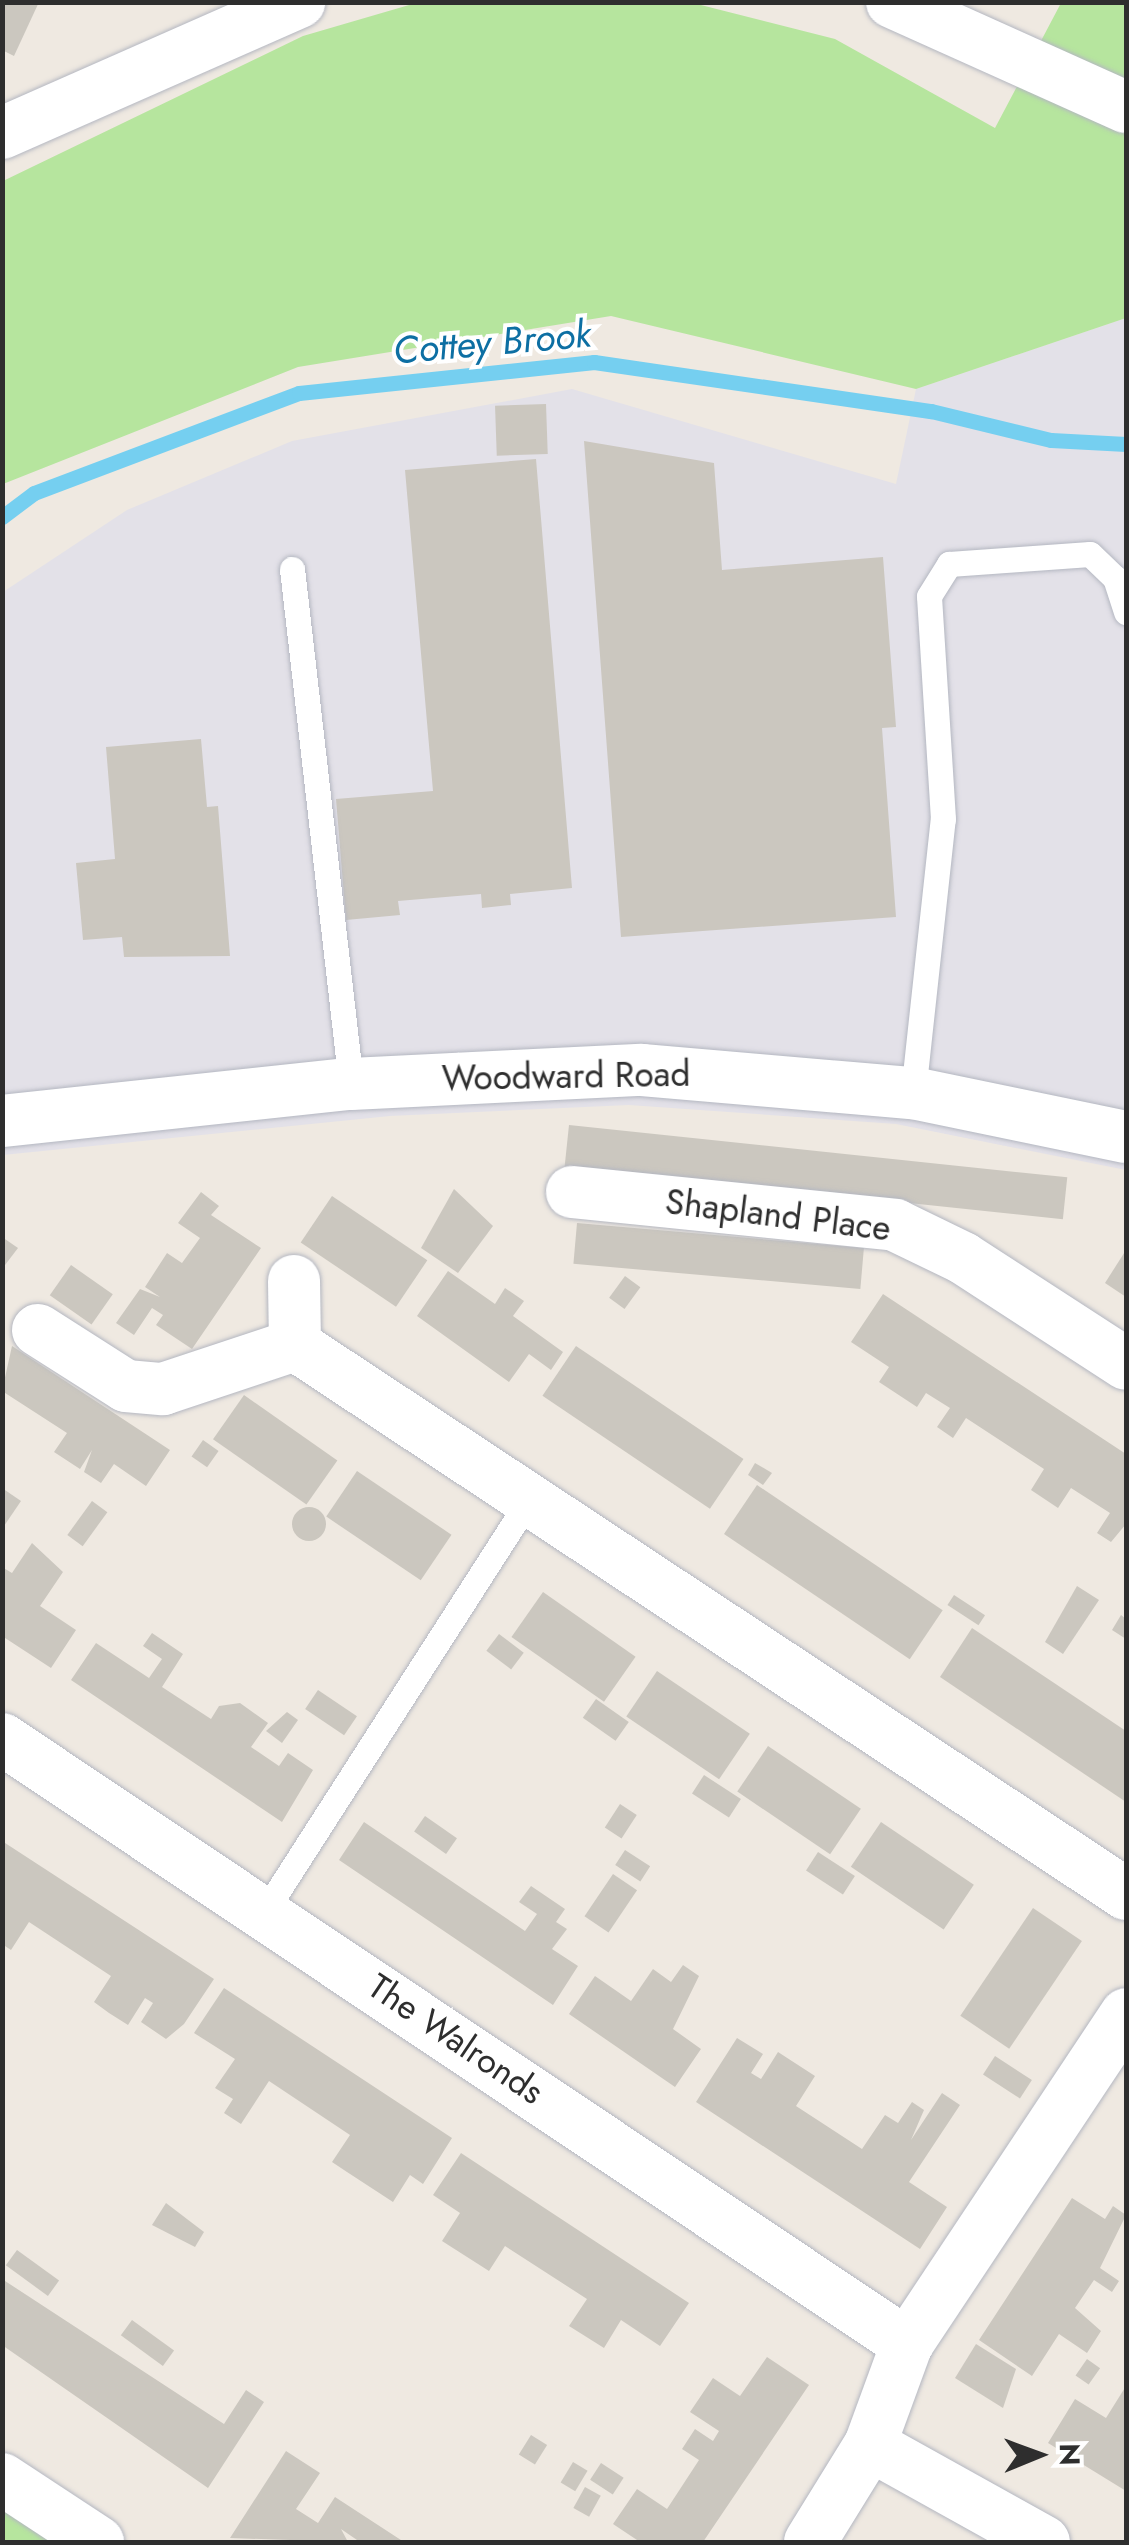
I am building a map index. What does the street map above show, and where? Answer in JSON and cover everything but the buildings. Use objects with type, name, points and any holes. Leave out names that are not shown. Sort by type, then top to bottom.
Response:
[{"type":"street","points":[[2,133],[299,2]]},
{"type":"street","points":[[892,2],[1126,107]]},
{"type":"street","name":"Woodward Road","points":[[2,1121],[351,1084],[642,1070],[912,1093],[1126,1137]]},
{"type":"street","name":"Shapland Place","points":[[572,1192],[894,1225],[963,1258],[1126,1364]]},
{"type":"street","points":[[294,1281],[295,1345]]},
{"type":"street","points":[[38,1330],[126,1386],[164,1389],[295,1345]]},
{"type":"street","points":[[295,1345],[1126,1894]]},
{"type":"street","name":"The Walronds","points":[[2,1739],[265,1911],[907,2344]]},
{"type":"street","points":[[810,2542],[870,2445],[907,2344],[1126,2014]]},
{"type":"street","points":[[870,2445],[1044,2542]]},
{"type":"street","points":[[2,2479],[98,2542]]},
{"type":"lane","points":[[912,1093],[944,819],[928,596],[949,564],[1090,554],[1115,578],[1126,612]]},
{"type":"lane","points":[[292,569],[351,1084]]},
{"type":"lane","points":[[265,1911],[530,1499]]},
{"type":"shaded area","points":[[1126,318],[1126,1170],[896,1124],[629,1105],[390,1116],[3,1155],[3,592],[127,510],[292,441],[572,389],[896,484],[916,389]]},
{"type":"green space","points":[[416,3],[693,3],[835,39],[995,128],[1061,3],[1126,3],[1126,318],[916,389],[611,316],[298,367],[3,484],[3,181],[303,36]]},
{"type":"green space","points":[[3,2500],[66,2542],[3,2542]]},
{"type":"waterway","name":"Cottey Brook","points":[[2,517],[34,493],[299,393],[594,362],[931,411],[1051,440],[1126,444]]}]
